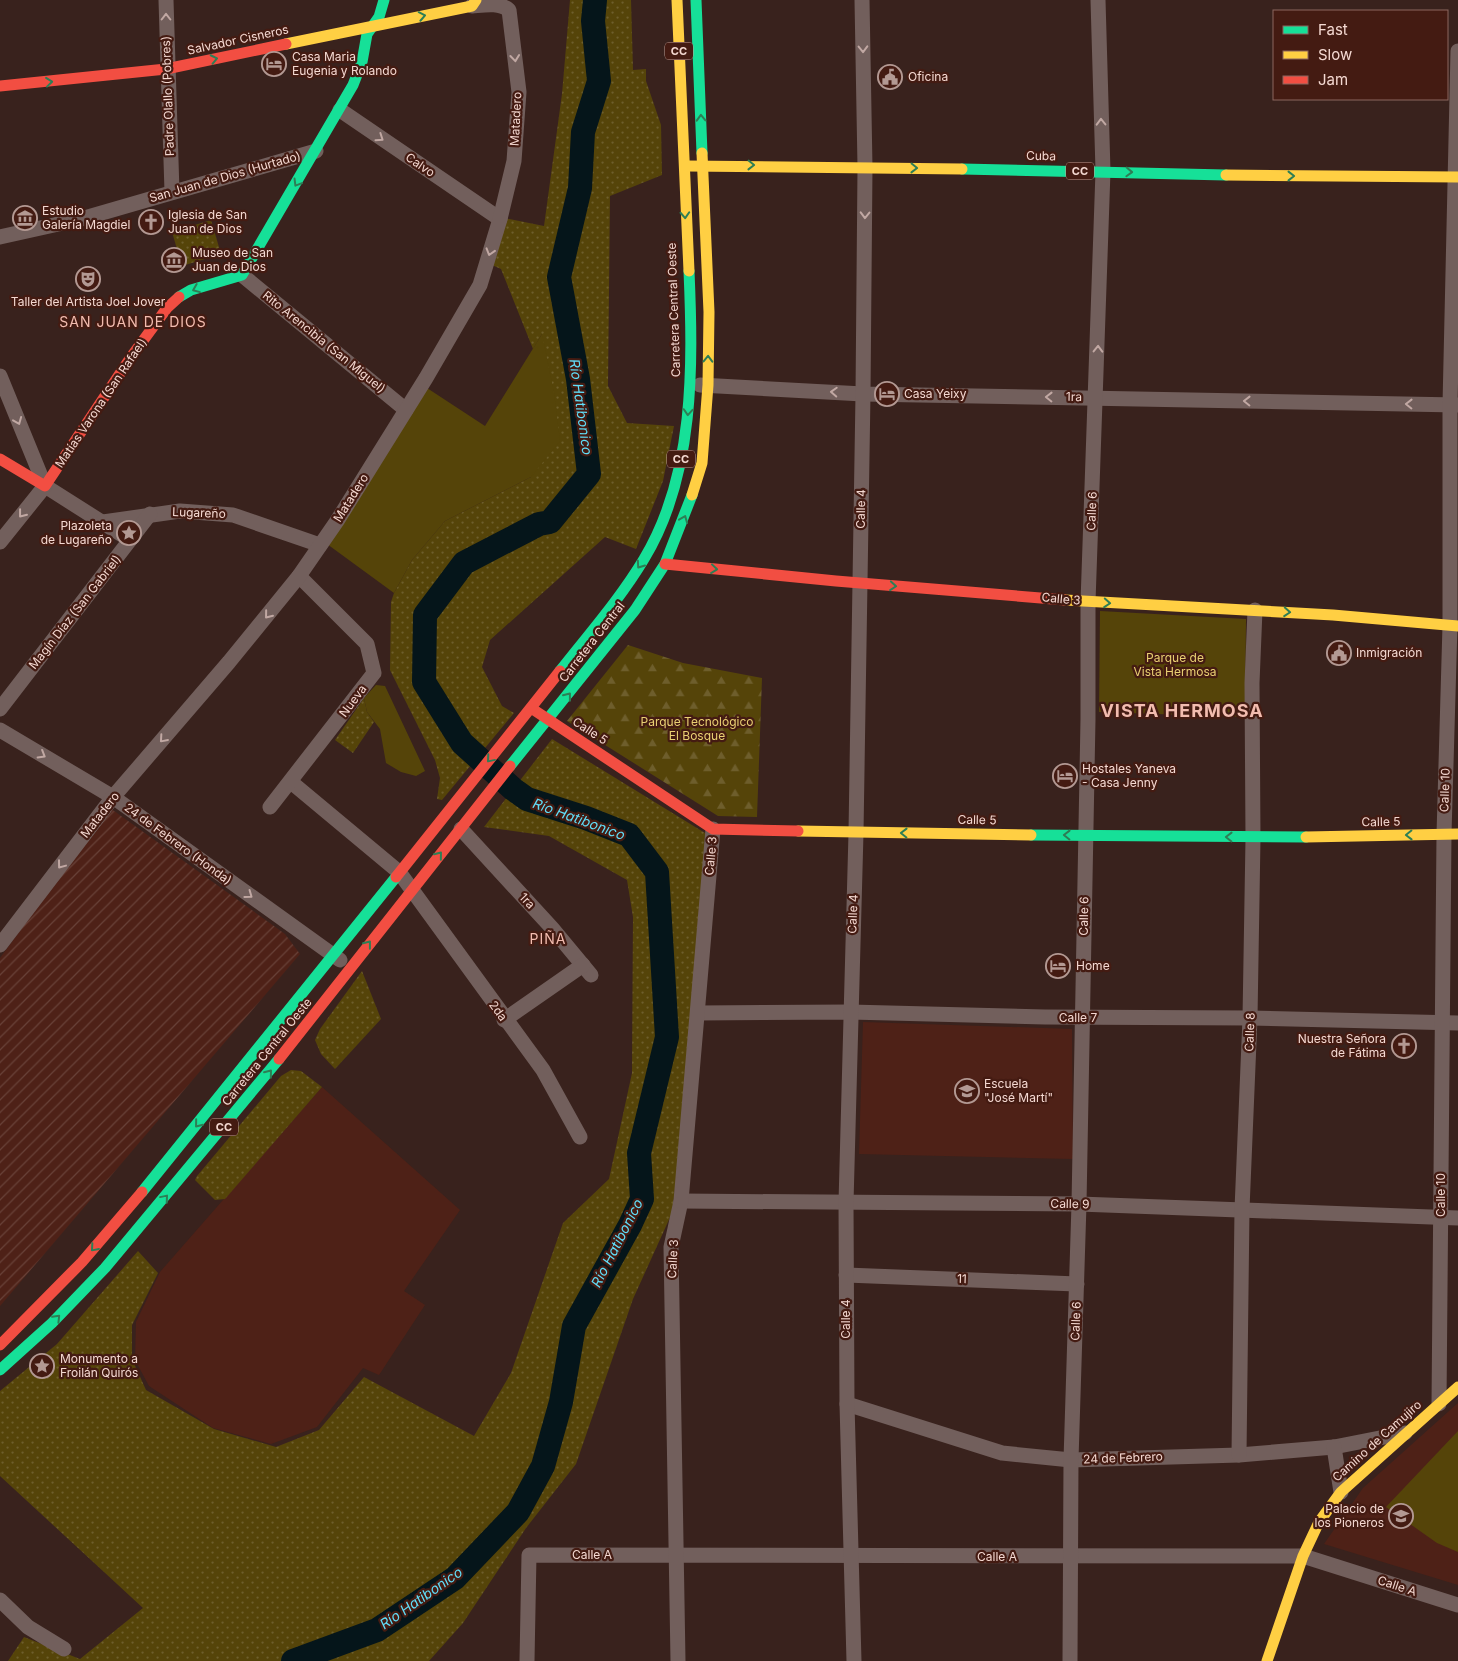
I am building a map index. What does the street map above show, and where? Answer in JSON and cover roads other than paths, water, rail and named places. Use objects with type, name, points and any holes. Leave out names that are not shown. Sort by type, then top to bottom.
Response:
[{"type":"main road","points":[[242,275],[340,110],[362,62],[369,29],[384,0]]},
{"type":"main road","name":"CC","points":[[677,0],[683,166]]},
{"type":"main road","points":[[696,0],[702,166]]},
{"type":"main road","name":"Salvador Cisneros","points":[[0,86],[166,69],[369,29],[474,3]]},
{"type":"main road","points":[[704,188],[712,176],[728,165]]},
{"type":"main road","name":"Cuba","points":[[683,166],[728,165],[1102,171],[1272,176],[1456,177]]},
{"type":"main road","name":"Carretera Central Oeste","points":[[2,1341],[82,1262],[163,1168],[521,721],[618,597],[645,558],[667,509],[679,470],[686,436],[692,351],[683,166]]},
{"type":"main road","name":"CC","points":[[665,564],[687,511],[702,463],[708,385],[709,312],[702,166]]},
{"type":"main road","name":"Matías Varona (San Rafael)","points":[[45,486],[130,357],[167,308],[177,298],[191,290],[242,275]]},
{"type":"main road","points":[[0,459],[45,486]]},
{"type":"main road","name":"Calle 3","points":[[665,564],[859,583],[1088,602],[1255,610],[1454,626]]},
{"type":"main road","name":"Carretera Central","points":[[538,734],[635,610],[665,564]]},
{"type":"main road","name":"Calle 5","points":[[531,708],[713,829],[856,833],[1254,838],[1451,834]]},
{"type":"main road","name":"Carretera Central Oeste","points":[[0,1370],[22,1352],[105,1268],[179,1181],[291,1045],[412,889],[538,734]]},
{"type":"main road","points":[[163,1168],[179,1181]]},
{"type":"main road","points":[[2,1341],[22,1352]]},
{"type":"main road","name":"Camino de Camujiro","points":[[1270,1660],[1303,1556],[1318,1522],[1340,1492],[1404,1433],[1458,1387]]},
{"type":"street","name":"Padre Olallo (Pobres)","points":[[166,0],[166,69],[172,192]]},
{"type":"street","name":"Calle 4","points":[[854,1661],[847,1404],[846,1203],[856,833],[863,394],[866,167],[862,0]]},
{"type":"street","name":"Calle 6","points":[[1070,1661],[1071,1460],[1079,1204],[1088,602],[1102,171],[1098,0]]},
{"type":"street","name":"Matadero","points":[[1,942],[113,797],[229,662],[299,576],[426,378],[480,285],[500,220],[514,160],[519,92],[510,10],[495,5],[474,3]]},
{"type":"street","name":"Calle 10","points":[[1439,1404],[1442,1022],[1451,834],[1454,626],[1454,405],[1458,51]]},
{"type":"street","name":"Calvo","points":[[340,110],[500,220]]},
{"type":"street","name":"San Juan de Dios (Hurtado)","points":[[0,237],[81,219],[316,151]]},
{"type":"street","name":"Rito Arencibia (San Miguel)","points":[[242,275],[406,410]]},
{"type":"street","points":[[0,376],[45,486],[130,540]]},
{"type":"street","name":"1ra","points":[[690,385],[863,394],[1454,405]]},
{"type":"street","name":"Matías Varona (San Rafael)","points":[[0,542],[45,486]]},
{"type":"street","name":"Lugareño","points":[[103,522],[180,511],[233,515],[320,545]]},
{"type":"street","name":"Magín Díaz (San Gabriel)","points":[[0,709],[150,514]]},
{"type":"street","name":"Nueva","points":[[270,806],[291,782],[374,673],[367,644],[299,576]]},
{"type":"street","name":"Calle 8","points":[[1239,1455],[1242,1208],[1250,1018],[1254,838],[1252,683],[1255,610]]},
{"type":"street","name":"24 de Febrero (Honda)","points":[[0,730],[113,797],[350,968]]},
{"type":"street","points":[[291,782],[399,872],[412,889]]},
{"type":"street","name":"1ra","points":[[464,825],[587,970],[504,1020]]},
{"type":"street","name":"Calle 3","points":[[678,1661],[678,1555],[671,1247],[681,1201],[713,829]]},
{"type":"street","name":"2da","points":[[412,889],[504,1020],[543,1070],[580,1137]]},
{"type":"street","name":"Calle 7","points":[[698,1013],[850,1012],[1082,1018],[1250,1018],[1458,1023]]},
{"type":"street","name":"Calle 9","points":[[681,1201],[1079,1204],[1242,1208],[1458,1218]]},
{"type":"street","name":"11","points":[[846,1275],[1077,1284]]},
{"type":"street","name":"24 de Febrero","points":[[847,1404],[1002,1453],[1071,1460],[1239,1455],[1334,1446],[1404,1433]]},
{"type":"street","points":[[1334,1446],[1340,1492]]},
{"type":"street","name":"Calle A","points":[[527,1661],[529,1555],[1303,1556],[1458,1604]]},
{"type":"street","points":[[0,1600],[28,1627],[64,1649]]},
{"type":"waterway","name":"Río Hatibonico","points":[[293,1661],[377,1630],[455,1578],[518,1512],[543,1466],[561,1402],[574,1326],[630,1225],[642,1199],[639,1153],[667,1037],[657,872],[629,835],[586,818],[527,799],[513,789],[462,743],[424,682],[425,615],[464,563],[539,524],[550,522],[589,474],[578,379],[559,277],[580,188],[583,132],[599,81],[593,21],[595,0]]},
{"type":"place","name":"Casa Maria Eugenia y Rolando","points":[[274,64]]},
{"type":"place","name":"Oficina","points":[[890,77]]},
{"type":"place","name":"Estudio Galería Magdiel","points":[[25,218]]},
{"type":"place","name":"Iglesia de San Juan de Dios","points":[[151,222]]},
{"type":"place","name":"Museo de San Juan de Dios","points":[[174,260]]},
{"type":"place","name":"Taller del Artista Joel Jover","points":[[88,279]]},
{"type":"place","name":"Casa Yeixy","points":[[887,394]]},
{"type":"place","name":"Plazoleta de Lugareño","points":[[129,533]]},
{"type":"place","name":"Inmigración","points":[[1339,653]]},
{"type":"place","name":"Hostales Yaneva - Casa Jenny","points":[[1065,776]]},
{"type":"place","name":"Home","points":[[1058,966]]},
{"type":"place","name":"Nuestra Señora de Fátima","points":[[1404,1046]]},
{"type":"place","name":"Escuela \"José Martí\"","points":[[967,1091]]},
{"type":"place","name":"Monumento a Froilán Quirós","points":[[42,1366]]},
{"type":"place","name":"Palacio de los Pioneros","points":[[1401,1516]]},
{"type":"district","name":"SAN JUAN DE DIOS","points":[[133,322]]},
{"type":"district","name":"VISTA HERMOSA","points":[[1182,711]]},
{"type":"district","name":"PIÑA","points":[[548,939]]},
{"type":"park label","name":"Parque de Vista Hermosa","points":[[1175,665]]},
{"type":"park label","name":"Parque Tecnológico El Bosque","points":[[697,729]]}]
